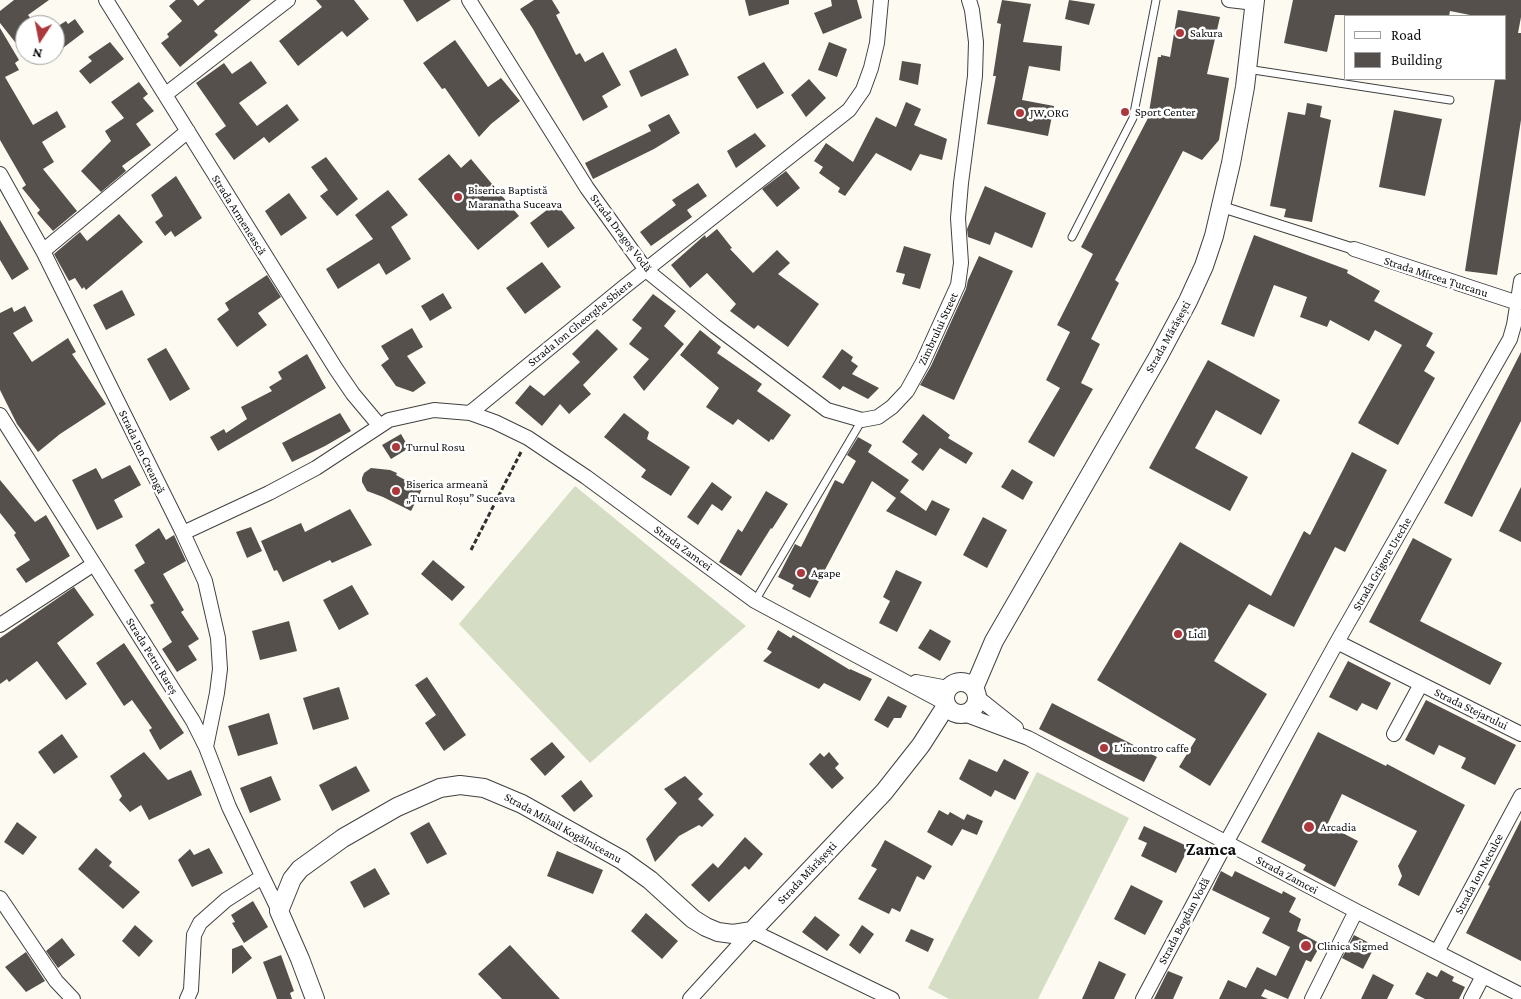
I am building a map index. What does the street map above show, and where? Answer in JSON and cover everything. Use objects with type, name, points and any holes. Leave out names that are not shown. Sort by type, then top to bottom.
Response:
[{"type":"street","name":"Strada Armenească","points":[[106,0],[336,369],[353,394],[379,425]]},
{"type":"street","points":[[166,94],[288,0]]},
{"type":"street","name":"Strada Dragoș Vodă","points":[[469,0],[587,188],[646,270],[715,326],[827,410],[862,420]]},
{"type":"street","name":"Strada Ion Gheorghe Sbiera","points":[[470,414],[646,270],[849,110],[863,90],[871,68],[877,43],[881,0]]},
{"type":"street","name":"Zimbrului Street","points":[[862,420],[878,417],[892,407],[907,391],[923,362],[958,285],[961,263],[958,218],[960,183],[975,76],[976,42],[969,0]]},
{"type":"street","points":[[1229,0],[1255,1]]},
{"type":"street","name":"Strada Mărășești","points":[[690,999],[866,811],[959,699],[1158,357],[1188,301],[1206,259],[1222,207],[1247,69],[1255,1]]},
{"type":"street","points":[[43,251],[188,131]]},
{"type":"street","name":"Strada Ion Creangă","points":[[0,174],[43,251],[205,581],[218,638],[220,669],[206,746]]},
{"type":"street","points":[[1222,207],[1354,250]]},
{"type":"street","name":"Strada Mircea Țurcanu","points":[[1354,250],[1518,303]]},
{"type":"street","name":"Strada Grigore Ureche","points":[[1226,843],[1337,642],[1516,341],[1521,281]]},
{"type":"street","points":[[183,533],[269,493],[316,468],[389,420],[434,410],[470,414]]},
{"type":"street","name":"Strada Zamcei","points":[[470,414],[494,422],[528,438],[586,476],[755,600],[900,678],[959,699],[1028,738],[1226,843],[1521,995]]},
{"type":"street","name":"Strada Petru Rareș","points":[[0,415],[193,721],[206,746],[229,807],[279,911]]},
{"type":"street","points":[[0,625],[94,564]]},
{"type":"street","name":"Strada Stejarului","points":[[1337,642],[1521,734]]},
{"type":"street","name":"Strada Stejarului","points":[[1394,734],[1421,684]]},
{"type":"street","name":"Strada Zamcei","points":[[959,699],[1028,738]]},
{"type":"street","name":"Strada Mihail Kogălniceanu","points":[[279,911],[292,879],[300,869],[343,838],[376,818],[423,795],[440,788],[460,785],[484,788],[502,795],[622,860],[650,880],[694,919],[706,927],[718,932],[733,934],[752,931]]},
{"type":"street","name":"Strada Ion Neculce","points":[[1437,952],[1521,796]]},
{"type":"street","name":"Strada Bogdan Vodă","points":[[1143,999],[1226,843]]},
{"type":"street","points":[[187,999],[191,990],[194,935],[200,923],[226,900],[262,877]]},
{"type":"street","points":[[0,898],[56,981],[73,999]]},
{"type":"street","points":[[279,911],[315,999]]},
{"type":"street","points":[[1312,999],[1356,911]]},
{"type":"street","points":[[752,931],[892,999]]},
{"type":"street","points":[[1471,999],[1482,976]]},
{"type":"lane","points":[[1072,237],[1133,118],[1156,0]]},
{"type":"lane","points":[[1247,69],[1450,100]]},
{"type":"lane","points":[[755,600],[862,420]]},
{"type":"path","points":[[471,550],[528,438]]},
{"type":"green space","points":[[575,486],[746,626],[590,763],[459,624]]},
{"type":"green space","points":[[1037,772],[1129,818],[1038,999],[949,999],[928,988]]},
{"type":"building","points":[[14,0],[49,0],[28,15],[15,15],[15,42],[0,23],[0,11]]},
{"type":"building","points":[[176,0],[193,0],[198,6],[205,0],[251,0],[214,31],[218,35],[180,67],[161,43],[169,37],[167,34],[182,21],[169,6]]},
{"type":"building","points":[[316,0],[354,0],[369,19],[347,37],[342,31],[298,66],[279,41],[322,7]]},
{"type":"building","points":[[403,0],[451,0],[417,22]]},
{"type":"building","points":[[534,0],[552,0],[560,13],[556,15],[576,55],[580,53],[585,62],[603,52],[621,85],[602,96],[608,107],[583,121],[533,29],[520,9]]},
{"type":"building","points":[[745,0],[789,0],[789,4],[749,16]]},
{"type":"building","points":[[831,0],[857,0],[862,18],[823,34],[814,13],[832,6]]},
{"type":"building","points":[[1002,0],[1031,4],[1023,42],[1062,46],[1060,71],[1029,66],[1022,100],[1054,106],[1048,136],[987,124],[996,76],[993,76],[1001,24],[997,23]]},
{"type":"building","points":[[1069,0],[1095,4],[1089,25],[1065,19]]},
{"type":"building","points":[[1293,0],[1521,0],[1521,17],[1518,33],[1521,33],[1521,120],[1497,275],[1465,271],[1495,80],[1506,80],[1506,15],[1470,15],[1450,11],[1449,15],[1335,15],[1327,52],[1284,43]]},
{"type":"building","points":[[1178,10],[1220,17],[1207,74],[1229,78],[1219,140],[1202,160],[1183,151],[1115,280],[1119,283],[1091,339],[1100,344],[1081,383],[1093,389],[1054,457],[1028,442],[1060,388],[1046,380],[1070,332],[1057,325],[1093,254],[1081,247],[1148,118],[1158,57],[1161,57],[1161,55],[1170,57]]},
{"type":"building","points":[[75,19],[84,32],[65,46],[65,22],[68,24]]},
{"type":"building","points":[[0,28],[15,53],[15,65],[19,70],[5,77],[33,125],[57,111],[66,127],[42,142],[54,162],[43,169],[77,211],[53,231],[37,213],[40,210],[22,188],[26,185],[0,140]]},
{"type":"building","points":[[455,40],[488,87],[501,78],[520,101],[491,124],[479,137],[445,88],[442,89],[423,63]]},
{"type":"building","points":[[110,42],[124,59],[90,84],[79,71],[92,61],[88,57]]},
{"type":"building","points":[[829,42],[847,49],[837,77],[818,70]]},
{"type":"building","points":[[676,48],[689,75],[641,97],[629,71]]},
{"type":"building","points":[[251,61],[267,83],[239,103],[257,126],[287,104],[299,120],[269,143],[264,137],[234,160],[215,134],[226,126],[196,83],[224,63],[232,74]]},
{"type":"building","points":[[902,61],[921,64],[918,85],[899,80]]},
{"type":"building","points":[[764,62],[784,93],[757,109],[737,77]]},
{"type":"building","points":[[809,79],[826,98],[806,117],[791,95]]},
{"type":"building","points":[[139,82],[148,94],[143,98],[154,111],[136,124],[151,145],[122,166],[126,171],[101,192],[81,171],[111,141],[105,131],[124,118],[111,102]]},
{"type":"building","points":[[906,102],[921,109],[914,125],[947,139],[942,160],[920,154],[911,171],[876,153],[845,196],[838,192],[840,188],[819,173],[823,167],[814,161],[826,143],[853,162],[876,117],[896,127]]},
{"type":"building","points":[[1307,103],[1322,106],[1320,117],[1331,120],[1312,222],[1284,217],[1286,209],[1270,206],[1288,112],[1305,115]]},
{"type":"building","points":[[1394,110],[1442,119],[1425,196],[1379,187]]},
{"type":"building","points":[[669,114],[680,133],[654,149],[593,179],[585,163],[651,131],[648,125]]},
{"type":"building","points":[[755,133],[766,146],[736,168],[727,151]]},
{"type":"building","name":"Biserica Baptistă Maranatha Suceava","points":[[449,154],[461,168],[471,159],[519,216],[478,250],[418,179]]},
{"type":"building","points":[[326,157],[358,199],[337,216],[320,196],[328,190],[311,167]]},
{"type":"building","points":[[786,171],[800,188],[777,207],[762,189]]},
{"type":"building","points":[[176,176],[202,218],[175,237],[171,231],[165,236],[155,222],[163,216],[151,195]]},
{"type":"building","points":[[698,183],[707,196],[687,210],[692,217],[651,246],[640,232],[676,205],[672,200]]},
{"type":"building","points":[[985,186],[1046,213],[1032,248],[995,232],[990,245],[968,237],[967,229]]},
{"type":"building","points":[[388,190],[408,215],[391,227],[411,259],[386,275],[379,263],[338,289],[326,269],[373,239],[355,215]]},
{"type":"building","points":[[289,193],[307,218],[281,236],[265,211]]},
{"type":"building","points":[[556,203],[575,228],[548,248],[530,223]]},
{"type":"building","points":[[119,214],[143,242],[86,290],[84,287],[82,289],[75,278],[69,281],[54,254],[80,232],[87,241]]},
{"type":"building","points":[[0,220],[29,269],[12,280],[0,260]]},
{"type":"building","points":[[717,229],[732,248],[730,249],[753,273],[777,250],[790,263],[778,274],[819,304],[788,347],[758,325],[754,329],[730,311],[736,304],[707,273],[690,288],[671,265],[705,235],[706,238]]},
{"type":"building","points":[[1254,235],[1348,270],[1347,273],[1380,291],[1374,301],[1433,333],[1426,346],[1435,352],[1424,371],[1435,378],[1398,445],[1358,423],[1402,345],[1375,330],[1369,341],[1330,320],[1327,327],[1300,317],[1307,297],[1274,285],[1254,337],[1221,324]]},
{"type":"building","points":[[904,246],[931,254],[920,289],[902,284],[905,274],[896,272]]},
{"type":"building","points":[[979,256],[1013,271],[954,400],[920,385],[931,366]]},
{"type":"building","points":[[542,262],[561,287],[525,314],[506,288]]},
{"type":"building","points":[[267,275],[281,297],[258,313],[267,325],[237,347],[217,319],[229,310],[225,303]]},
{"type":"building","points":[[122,290],[135,315],[106,330],[93,305]]},
{"type":"building","points":[[443,293],[452,308],[430,321],[421,306]]},
{"type":"building","points":[[653,294],[676,311],[664,326],[684,344],[644,391],[633,377],[649,359],[629,344],[642,328],[632,320]]},
{"type":"building","points":[[25,306],[33,321],[13,333],[32,362],[68,338],[76,352],[72,354],[106,404],[60,434],[38,452],[17,424],[0,390],[0,313],[12,307],[14,312]]},
{"type":"building","points":[[412,328],[423,347],[407,356],[426,383],[413,392],[396,386],[381,365],[389,359],[381,346]]},
{"type":"building","points":[[597,329],[618,349],[583,385],[591,394],[569,414],[560,404],[542,426],[515,403],[530,385],[544,396],[580,362],[572,354]]},
{"type":"building","points":[[700,330],[721,347],[717,353],[762,384],[757,391],[791,415],[773,440],[771,439],[769,442],[738,419],[733,425],[706,407],[719,388],[680,355]]},
{"type":"building","points":[[166,348],[190,389],[170,401],[147,359]]},
{"type":"building","points":[[842,349],[853,357],[851,361],[858,366],[852,374],[879,388],[868,399],[843,386],[840,390],[822,377]]},
{"type":"building","points":[[1521,352],[1521,421],[1472,517],[1444,503]]},
{"type":"building","points":[[307,354],[326,388],[218,451],[210,437],[224,429],[226,433],[247,419],[241,407],[272,391],[269,387],[282,379],[278,372]]},
{"type":"building","points":[[1208,360],[1280,400],[1261,435],[1216,410],[1195,448],[1248,477],[1230,511],[1149,468]]},
{"type":"building","points":[[340,413],[351,431],[292,462],[282,443]]},
{"type":"building","points":[[624,413],[649,432],[647,439],[690,467],[671,496],[641,477],[646,470],[604,437]]},
{"type":"building","points":[[923,414],[950,435],[948,438],[973,453],[966,464],[940,448],[923,471],[911,462],[918,454],[902,442]]},
{"type":"building","name":"Turnul Rosu","points":[[401,434],[409,448],[391,459],[382,445]]},
{"type":"building","points":[[858,437],[872,445],[868,452],[909,480],[900,492],[926,511],[932,500],[950,509],[936,536],[886,511],[896,498],[872,481],[810,598],[792,589],[794,585],[778,577],[795,544],[801,547],[835,480],[843,484],[856,461],[847,455]]},
{"type":"building","points":[[1352,452],[1387,470],[1345,552],[1335,547],[1294,627],[1249,604],[1214,661],[1267,694],[1210,786],[1179,767],[1196,739],[1097,680],[1180,542],[1271,596],[1304,531],[1310,535]]},
{"type":"building","points":[[130,465],[141,485],[114,500],[123,517],[97,530],[72,480],[96,468],[102,479]]},
{"type":"building","name":"Biserica armeană „Turnul Roșu” Suceava","points":[[371,468],[390,470],[422,489],[411,511],[367,491],[362,478],[364,473]]},
{"type":"building","points":[[1012,469],[1033,482],[1023,500],[1001,487]]},
{"type":"building","points":[[0,480],[35,522],[46,515],[70,556],[26,583],[16,569],[30,560],[14,535],[16,533],[0,513]]},
{"type":"building","points":[[712,482],[732,497],[722,511],[712,504],[698,525],[687,517]]},
{"type":"building","points":[[1521,487],[1521,542],[1499,531]]},
{"type":"building","points":[[766,491],[788,504],[741,576],[719,562],[738,529],[742,532]]},
{"type":"building","points":[[350,509],[372,545],[332,563],[330,560],[283,582],[277,570],[274,571],[261,541],[301,523],[305,532]]},
{"type":"building","points":[[983,517],[1007,530],[987,568],[963,555]]},
{"type":"building","points":[[251,527],[262,551],[247,558],[236,532]]},
{"type":"building","points":[[159,528],[166,540],[174,535],[186,561],[163,574],[184,610],[181,612],[199,639],[188,646],[197,660],[177,672],[162,649],[172,642],[150,605],[154,603],[134,570],[145,563],[135,545]]},
{"type":"building","points":[[1413,538],[1452,559],[1420,621],[1502,663],[1490,685],[1369,622]]},
{"type":"building","points":[[433,560],[465,587],[452,601],[421,574]]},
{"type":"building","points":[[896,570],[922,582],[897,632],[879,623],[890,601],[883,597]]},
{"type":"building","points":[[352,585],[369,614],[339,630],[323,600]]},
{"type":"building","points":[[74,587],[94,615],[57,643],[87,684],[66,700],[37,661],[9,682],[7,679],[0,684],[0,638]]},
{"type":"building","points":[[289,621],[297,651],[260,660],[252,631]]},
{"type":"building","points":[[930,629],[951,641],[940,661],[918,648]]},
{"type":"building","points":[[778,630],[791,638],[793,635],[850,670],[872,679],[860,701],[824,683],[819,689],[763,661],[772,652],[767,649]]},
{"type":"building","points":[[124,643],[184,733],[160,750],[149,730],[152,728],[132,700],[124,706],[96,663]]},
{"type":"building","points":[[1348,661],[1391,683],[1377,710],[1362,703],[1357,711],[1329,697]]},
{"type":"building","points":[[427,677],[466,735],[444,751],[425,723],[436,715],[415,685]]},
{"type":"building","points":[[339,687],[349,719],[313,730],[303,698]]},
{"type":"building","points":[[888,696],[907,706],[901,718],[894,718],[888,728],[874,720]]},
{"type":"building","points":[[1426,700],[1516,745],[1495,785],[1461,768],[1466,758],[1439,745],[1434,755],[1405,740]]},
{"type":"building","points":[[1052,703],[1157,757],[1144,782],[1039,729]]},
{"type":"building","points":[[269,713],[278,744],[238,756],[228,726]]},
{"type":"building","points":[[1318,732],[1386,766],[1387,764],[1465,805],[1419,896],[1398,885],[1402,876],[1398,866],[1417,831],[1342,794],[1327,825],[1358,841],[1335,887],[1303,870],[1306,865],[1261,842]]},
{"type":"building","points":[[62,734],[78,757],[54,774],[38,752]]},
{"type":"building","points":[[552,742],[565,757],[545,776],[530,759]]},
{"type":"building","points":[[144,752],[168,780],[191,770],[202,795],[149,820],[141,805],[130,812],[119,800],[122,796],[110,776]]},
{"type":"building","points":[[829,752],[839,764],[835,768],[844,778],[832,789],[809,764],[820,753],[824,757]]},
{"type":"building","points":[[969,759],[997,772],[1004,759],[1029,772],[1015,800],[995,790],[991,797],[959,779]]},
{"type":"building","points":[[356,766],[370,791],[332,811],[319,785]]},
{"type":"building","points":[[271,776],[281,800],[250,813],[240,788]]},
{"type":"building","points":[[685,776],[703,794],[698,799],[714,815],[702,827],[699,825],[679,836],[655,862],[646,839],[677,803],[664,789]]},
{"type":"building","points":[[581,780],[593,796],[574,812],[561,796]]},
{"type":"building","points":[[939,810],[948,815],[950,812],[964,820],[967,814],[983,821],[977,835],[962,829],[952,846],[927,832]]},
{"type":"building","points":[[1521,820],[1521,961],[1466,933]]},
{"type":"building","points":[[17,822],[37,837],[23,855],[4,842]]},
{"type":"building","points":[[429,822],[447,854],[427,864],[410,833]]},
{"type":"building","points":[[1144,826],[1189,847],[1176,873],[1141,856],[1147,843],[1138,839]]},
{"type":"building","points":[[745,837],[763,854],[749,870],[745,866],[709,902],[691,885],[713,863],[718,868]]},
{"type":"building","points":[[885,840],[932,866],[924,880],[917,876],[900,912],[892,908],[889,914],[858,899],[877,869],[871,866]]},
{"type":"building","points":[[96,848],[112,862],[109,866],[140,892],[123,909],[78,869]]},
{"type":"building","points":[[209,848],[223,873],[192,887],[178,860],[190,849],[194,855]]},
{"type":"building","points":[[557,851],[603,870],[593,894],[547,876]]},
{"type":"building","points":[[375,868],[390,894],[364,908],[350,882]]},
{"type":"building","points":[[1221,871],[1232,877],[1235,871],[1282,894],[1283,891],[1296,898],[1289,912],[1301,919],[1297,931],[1321,944],[1311,962],[1306,960],[1288,999],[1265,989],[1261,996],[1268,999],[1219,999],[1228,980],[1246,988],[1257,967],[1276,976],[1290,947],[1262,933],[1270,918],[1212,890]]},
{"type":"building","points":[[1131,885],[1163,901],[1145,935],[1114,919]]},
{"type":"building","points":[[253,901],[268,927],[244,943],[232,923],[235,922],[231,915]]},
{"type":"building","points":[[646,913],[678,941],[662,959],[631,931]]},
{"type":"building","points":[[815,916],[840,935],[827,951],[802,932]]},
{"type":"building","points":[[135,925],[153,941],[139,957],[122,941]]},
{"type":"building","points":[[862,925],[874,934],[860,954],[849,945]]},
{"type":"building","points":[[911,929],[934,939],[928,952],[905,941]]},
{"type":"building","points":[[1354,935],[1375,946],[1363,969],[1342,958]]},
{"type":"building","points":[[62,938],[75,955],[58,968],[46,951]]},
{"type":"building","points":[[242,945],[252,958],[232,974],[232,949]]},
{"type":"building","points":[[510,945],[560,999],[502,999],[478,974]]},
{"type":"building","points":[[26,952],[45,981],[26,992],[5,967]]},
{"type":"building","points":[[281,955],[294,991],[290,993],[292,999],[277,999],[263,962]]},
{"type":"building","points":[[1099,961],[1126,974],[1114,999],[1082,999]]},
{"type":"building","points":[[1441,970],[1454,977],[1452,981],[1465,987],[1459,999],[1425,999],[1415,994],[1427,972],[1437,977]]},
{"type":"building","points":[[1168,971],[1183,977],[1173,999],[1154,999]]},
{"type":"building","points":[[1373,974],[1394,985],[1387,999],[1361,999]]},
{"type":"place","name":"Sakura","points":[[1180,33]]},
{"type":"place","name":"Sport Center","points":[[1125,112]]},
{"type":"place","name":"JW.ORG","points":[[1020,113]]},
{"type":"place","name":"Biserica Baptistă Maranatha Suceava","points":[[458,197]]},
{"type":"place","name":"Turnul Rosu","points":[[396,447]]},
{"type":"place","name":"Biserica armeană „Turnul Roșu” Suceava","points":[[396,491]]},
{"type":"place","name":"Agape","points":[[801,573]]},
{"type":"place","name":"Lidl","points":[[1178,634]]},
{"type":"place","name":"L'incontro caffe","points":[[1104,748]]},
{"type":"place","name":"Arcadia","points":[[1309,827]]},
{"type":"place","name":"Clinica Sigmed","points":[[1306,946]]},
{"type":"district","name":"Zamca","points":[[1211,849]]}]
